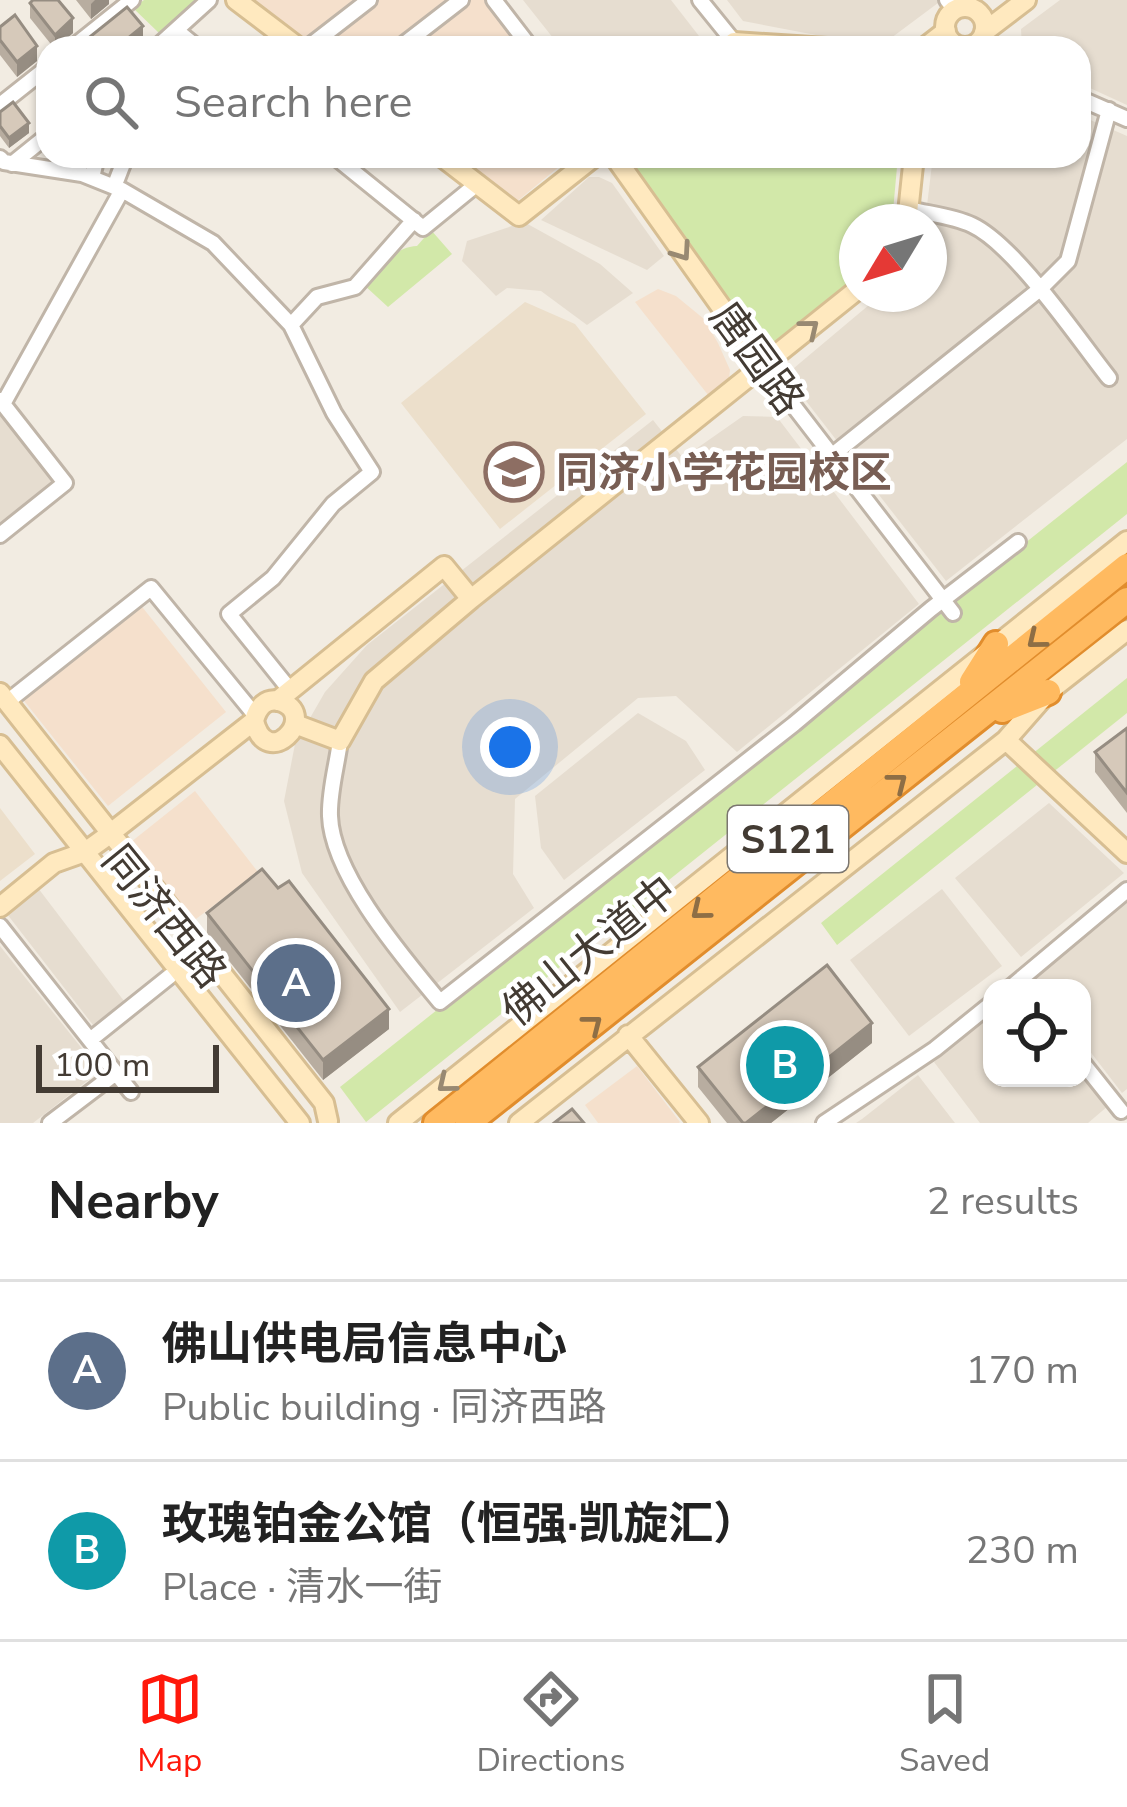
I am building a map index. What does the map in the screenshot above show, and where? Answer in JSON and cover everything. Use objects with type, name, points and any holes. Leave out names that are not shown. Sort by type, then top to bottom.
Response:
[{"type":"highway","name":"佛山大道中","points":[[969,710],[1127,566]]},
{"type":"highway","name":"佛山大道中","points":[[422,1123],[452,1119],[969,710],[1127,599]]},
{"type":"highway","points":[[969,710],[996,644]]},
{"type":"highway","points":[[969,710],[1048,692]]},
{"type":"main road","points":[[236,0],[286,36]]},
{"type":"main road","points":[[983,36],[1026,0]]},
{"type":"main road","points":[[949,36],[951,5],[984,6],[978,36]]},
{"type":"main road","points":[[940,36],[946,31]]},
{"type":"main road","points":[[456,168],[519,216],[580,168]]},
{"type":"main road","name":"唐园路","points":[[623,168],[763,366]]},
{"type":"main road","points":[[909,204],[913,168]]},
{"type":"main road","points":[[295,724],[340,740],[374,682],[839,305]]},
{"type":"main road","points":[[398,1123],[1127,541]]},
{"type":"main road","points":[[0,907],[54,863],[80,854],[107,836],[255,718],[262,705],[284,695],[444,566],[471,599]]},
{"type":"main road","points":[[519,1123],[1006,740],[1048,692],[1127,630]]},
{"type":"main road","points":[[255,718],[258,734],[270,741],[289,736],[295,724],[284,695]]},
{"type":"main road","points":[[2,702],[324,1102],[329,1122]]},
{"type":"main road","points":[[1006,740],[1127,853]]},
{"type":"main road","name":"同济西路","points":[[0,745],[80,854],[300,1123]]},
{"type":"main road","points":[[0,762],[80,854],[286,1123]]},
{"type":"main road","name":"同济西路","points":[[107,836],[329,1122]]},
{"type":"main road","points":[[220,972],[226,993],[246,1003]]},
{"type":"main road","points":[[628,1035],[699,1123]]},
{"type":"street","points":[[87,36],[132,0]]},
{"type":"street","points":[[171,36],[208,0]]},
{"type":"street","points":[[320,36],[369,0]]},
{"type":"street","points":[[414,36],[461,0]]},
{"type":"street","points":[[494,0],[518,36]]},
{"type":"street","points":[[700,0],[725,36]]},
{"type":"street","points":[[177,31],[183,36]]},
{"type":"street","points":[[0,105],[36,76]]},
{"type":"street","points":[[1091,103],[1127,118]]},
{"type":"street","points":[[830,457],[1040,289],[1068,261],[1108,110]]},
{"type":"street","points":[[3,160],[36,142]]},
{"type":"street","points":[[3,160],[36,166]]},
{"type":"street","points":[[48,168],[82,174],[118,189],[213,243],[290,325],[334,413],[372,472],[333,504],[273,578],[230,614],[284,695]]},
{"type":"street","points":[[92,178],[94,168]]},
{"type":"street","points":[[0,535],[65,484],[2,402],[118,189],[123,168]]},
{"type":"street","points":[[349,168],[419,224]]},
{"type":"street","points":[[290,325],[317,297],[355,286],[419,224],[477,184]]},
{"type":"street","points":[[947,220],[970,223],[991,236],[1040,289],[1108,378]]},
{"type":"street","name":"唐园路","points":[[763,366],[953,613]]},
{"type":"street","points":[[340,740],[330,818],[344,868],[393,945],[440,1002],[1018,542]]},
{"type":"street","points":[[2,702],[151,588],[255,718]]},
{"type":"street","points":[[1026,979],[1127,890]]},
{"type":"street","points":[[0,926],[131,1092]]},
{"type":"street","points":[[90,1040],[170,976]]},
{"type":"street","points":[[824,1123],[983,1010]]},
{"type":"street","points":[[1091,1072],[1124,1109],[1107,1123]]},
{"type":"street","points":[[50,1123],[116,1073]]},
{"type":"shaded area","points":[[249,0],[485,0],[513,36],[299,36]]},
{"type":"shaded area","points":[[523,0],[671,0],[699,36],[552,36]]},
{"type":"shaded area","points":[[727,0],[942,0],[894,36],[821,36],[743,21]]},
{"type":"shaded area","points":[[1060,0],[1127,0],[1127,105],[1091,88],[1091,36],[1021,36],[1021,29]]},
{"type":"shaded area","points":[[1091,120],[1127,136],[1127,439],[946,581],[792,383],[794,368],[861,312],[947,312],[947,204],[927,204],[932,168],[1091,168]]},
{"type":"shaded area","points":[[470,168],[557,168],[515,203]]},
{"type":"shaded area","points":[[589,177],[612,183],[664,256],[647,270],[541,220]]},
{"type":"shaded area","points":[[524,222],[600,264],[633,293],[587,325],[541,291],[507,288],[496,296],[462,261],[467,241]]},
{"type":"shaded area","points":[[658,289],[676,296],[704,319],[718,343],[730,370],[728,387],[712,400],[635,302]]},
{"type":"shaded area","name":"同济小学花园校区","points":[[525,302],[575,324],[646,414],[500,529],[401,403]]},
{"type":"shaded area","points":[[0,406],[59,479],[0,531]]},
{"type":"shaded area","points":[[743,416],[777,417],[919,604],[737,752],[676,696],[638,698],[515,799],[513,874],[534,908],[400,1012],[302,873],[284,801],[295,744],[325,692],[367,645],[653,420],[683,458]]},
{"type":"shaded area","points":[[139,603],[226,712],[108,806],[21,697]]},
{"type":"shaded area","points":[[638,713],[686,741],[705,770],[564,880],[541,848],[535,796]]},
{"type":"shaded area","points":[[195,791],[258,872],[192,922],[131,842]]},
{"type":"shaded area","points":[[1049,803],[1124,873],[1021,957],[955,878]]},
{"type":"shaded area","points":[[0,808],[35,854],[0,881]]},
{"type":"shaded area","points":[[38,888],[124,1001],[93,1025],[7,914]]},
{"type":"shaded area","points":[[942,889],[1002,966],[909,1036],[850,960]]},
{"type":"shaded area","points":[[1127,900],[1127,1089],[1122,1093],[1091,1053],[1091,979],[1032,977]]},
{"type":"shaded area","points":[[0,946],[100,1071],[33,1123],[0,1123]]},
{"type":"shaded area","points":[[983,1022],[983,1087],[1091,1084],[1108,1106],[1088,1123],[980,1123],[934,1062]]},
{"type":"shaded area","points":[[637,1066],[679,1123],[598,1123],[585,1105]]},
{"type":"shaded area","points":[[918,1075],[955,1123],[856,1123],[862,1119]]},
{"type":"green space","points":[[144,0],[199,0],[159,33],[133,8]]},
{"type":"green space","points":[[633,168],[897,168],[894,204],[839,204],[839,290],[763,351]]},
{"type":"green space","points":[[431,230],[452,254],[388,307],[364,285],[394,255],[417,246]]},
{"type":"green space","points":[[1127,462],[1127,514],[366,1122],[340,1087]]},
{"type":"green space","points":[[1127,678],[1127,713],[837,945],[821,923]]},
{"type":"building","points":[[58,0],[73,18],[55,35],[30,3]]},
{"type":"building","points":[[127,7],[143,26],[131,36],[91,36]]},
{"type":"building","points":[[15,15],[36,47],[17,62],[0,40],[0,27]]},
{"type":"building","points":[[13,102],[29,123],[9,138],[0,126],[0,112]]},
{"type":"building","points":[[1127,728],[1127,793],[1095,752]]},
{"type":"building","points":[[262,869],[278,888],[289,881],[389,1009],[323,1060],[207,913]]},
{"type":"building","points":[[827,965],[872,1023],[743,1123],[698,1067]]},
{"type":"building","points":[[572,1109],[584,1123],[554,1123]]},
{"type":"place","name":"同济小学花园校区","points":[[514,472]]},
{"type":"place","name":"佛山供电局信息中心","points":[[296,983]]},
{"type":"place","name":"玫瑰铂金公馆（恒强·凯旋汇）","points":[[785,1065]]}]
